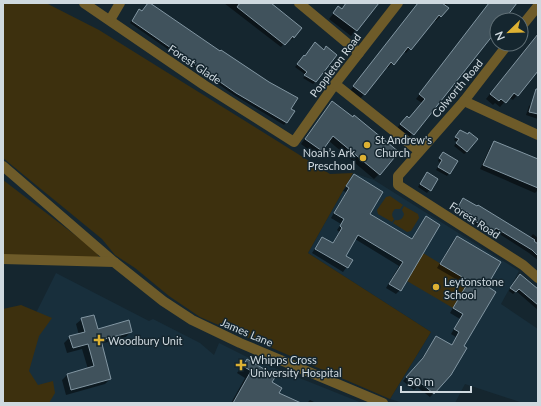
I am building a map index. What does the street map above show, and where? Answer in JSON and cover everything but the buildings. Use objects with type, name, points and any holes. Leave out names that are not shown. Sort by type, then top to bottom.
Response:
[{"type":"street","name":"Forest Glade","points":[[84,3],[204,85],[294,142]]},
{"type":"street","points":[[110,20],[120,3]]},
{"type":"street","points":[[298,3],[359,53]]},
{"type":"street","name":"Poppleton Road","points":[[294,142],[335,84],[398,3]]},
{"type":"street","points":[[529,18],[538,6]]},
{"type":"street","name":"Colworth Road","points":[[398,184],[398,176],[464,100],[502,52]]},
{"type":"street","points":[[335,84],[419,151]]},
{"type":"street","points":[[464,100],[538,135]]},
{"type":"street","name":"James Lane","points":[[3,166],[114,262],[169,305],[203,326],[383,403]]},
{"type":"street","name":"Forest Road","points":[[398,184],[523,265],[538,278]]},
{"type":"street","points":[[3,259],[114,262]]},
{"type":"shaded area","points":[[3,3],[46,3],[99,30],[330,174],[353,173],[308,253],[431,332],[390,399],[200,317],[169,296],[135,268],[115,255],[102,239],[3,158]]},
{"type":"shaded area","name":"Leytonstone School","points":[[353,173],[374,180],[519,271],[501,304],[538,329],[538,403],[523,403],[465,384],[455,403],[403,403],[390,399],[431,332],[308,253]]},
{"type":"shaded area","points":[[3,180],[96,251],[99,257],[3,256]]},
{"type":"shaded area","points":[[390,196],[403,205],[400,209],[395,209],[393,211],[392,215],[394,219],[392,222],[378,214],[377,210],[386,197]]},
{"type":"shaded area","points":[[404,206],[418,214],[419,218],[411,231],[407,232],[393,223],[395,220],[400,220],[403,217],[404,214],[402,210]]},
{"type":"shaded area","points":[[423,253],[469,281],[453,308],[407,281]]},
{"type":"shaded area","name":"Woodbury Unit","points":[[56,273],[149,321],[153,319],[200,343],[214,355],[219,343],[247,357],[362,403],[3,403],[3,338],[36,313]]},
{"type":"shaded area","points":[[21,305],[52,318],[39,336],[29,371],[38,385],[53,381],[55,393],[49,403],[3,403],[3,309]]},
{"type":"place","name":"St Andrew's Church","points":[[367,145]]},
{"type":"place","name":"Noah’s Ark Preschool","points":[[363,158]]},
{"type":"place","name":"Leytonstone School","points":[[436,287]]},
{"type":"place","name":"Woodbury Unit","points":[[99,340]]},
{"type":"place","name":"Whipps Cross University Hospital","points":[[241,365]]}]
